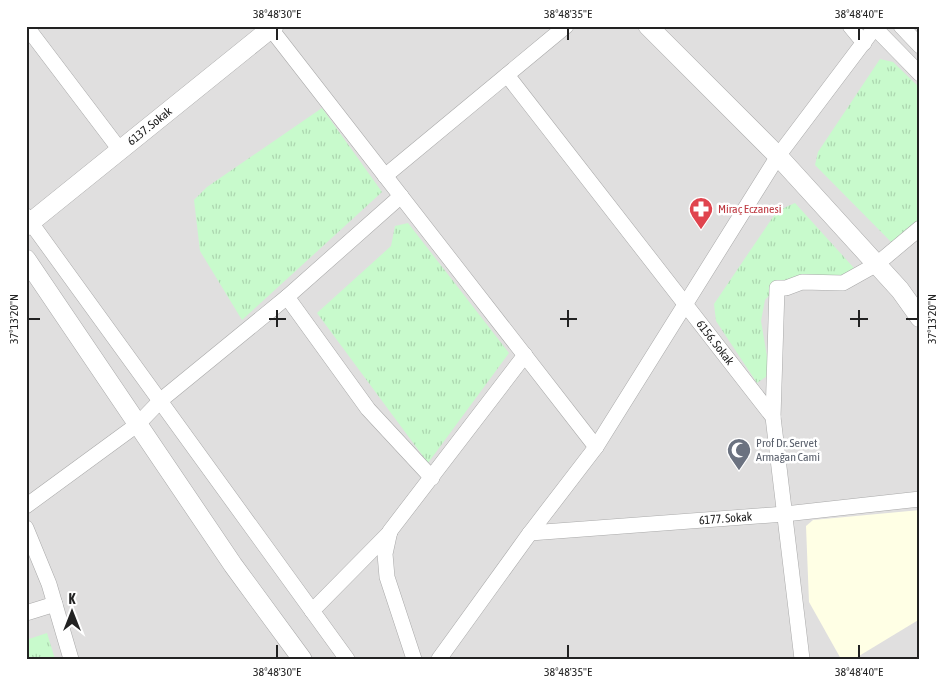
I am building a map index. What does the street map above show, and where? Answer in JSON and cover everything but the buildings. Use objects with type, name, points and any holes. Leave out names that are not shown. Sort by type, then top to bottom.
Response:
[{"type":"street","points":[[26,26],[120,150]]},
{"type":"street","points":[[385,176],[566,26]]},
{"type":"street","points":[[648,26],[778,156],[900,290],[920,318]]},
{"type":"street","points":[[850,26],[864,43]]},
{"type":"street","points":[[901,26],[920,46]]},
{"type":"street","points":[[272,27],[385,176],[596,447]]},
{"type":"street","name":"6137. Sokak","points":[[28,222],[272,27]]},
{"type":"street","points":[[439,659],[530,532],[596,447],[778,156],[875,27],[920,74]]},
{"type":"street","name":"6156. Sokak","points":[[507,75],[685,306],[773,416]]},
{"type":"street","points":[[26,506],[138,424],[161,400],[287,296],[401,196]]},
{"type":"street","points":[[28,222],[161,400],[346,659]]},
{"type":"street","points":[[802,659],[773,416],[777,288],[786,288],[802,282],[843,283],[877,264],[920,228]]},
{"type":"street","points":[[26,259],[233,565],[302,659]]},
{"type":"street","points":[[287,296],[368,409],[432,478]]},
{"type":"street","points":[[312,611],[390,532],[524,355]]},
{"type":"street","name":"6177. Sokak","points":[[530,532],[785,514],[920,500]]},
{"type":"street","points":[[26,528],[55,604],[71,659]]},
{"type":"street","points":[[390,532],[385,554],[387,576],[414,659]]},
{"type":"street","points":[[26,613],[55,604]]},
{"type":"shaded area","points":[[26,26],[920,26],[920,659],[26,659]]},
{"type":"shaded area","points":[[920,510],[920,619],[854,659],[841,659],[809,602],[806,526],[813,520]]},
{"type":"green space","points":[[880,59],[893,62],[920,88],[920,233],[900,251],[815,165],[818,152]]},
{"type":"green space","points":[[322,108],[382,192],[242,320],[200,251],[194,200],[207,187]]},
{"type":"green space","points":[[795,203],[863,278],[778,286],[765,300],[761,321],[770,374],[757,383],[716,321],[714,304],[777,211]]},
{"type":"green space","points":[[408,223],[509,353],[428,463],[317,313],[391,246],[395,226]]},
{"type":"green space","points":[[47,633],[55,659],[26,659],[26,640]]},
{"type":"place","name":"Miraç Eczanesi","points":[[701,230]]},
{"type":"place","name":"Prof Dr. Servet Armağan Cami","points":[[739,471]]}]
